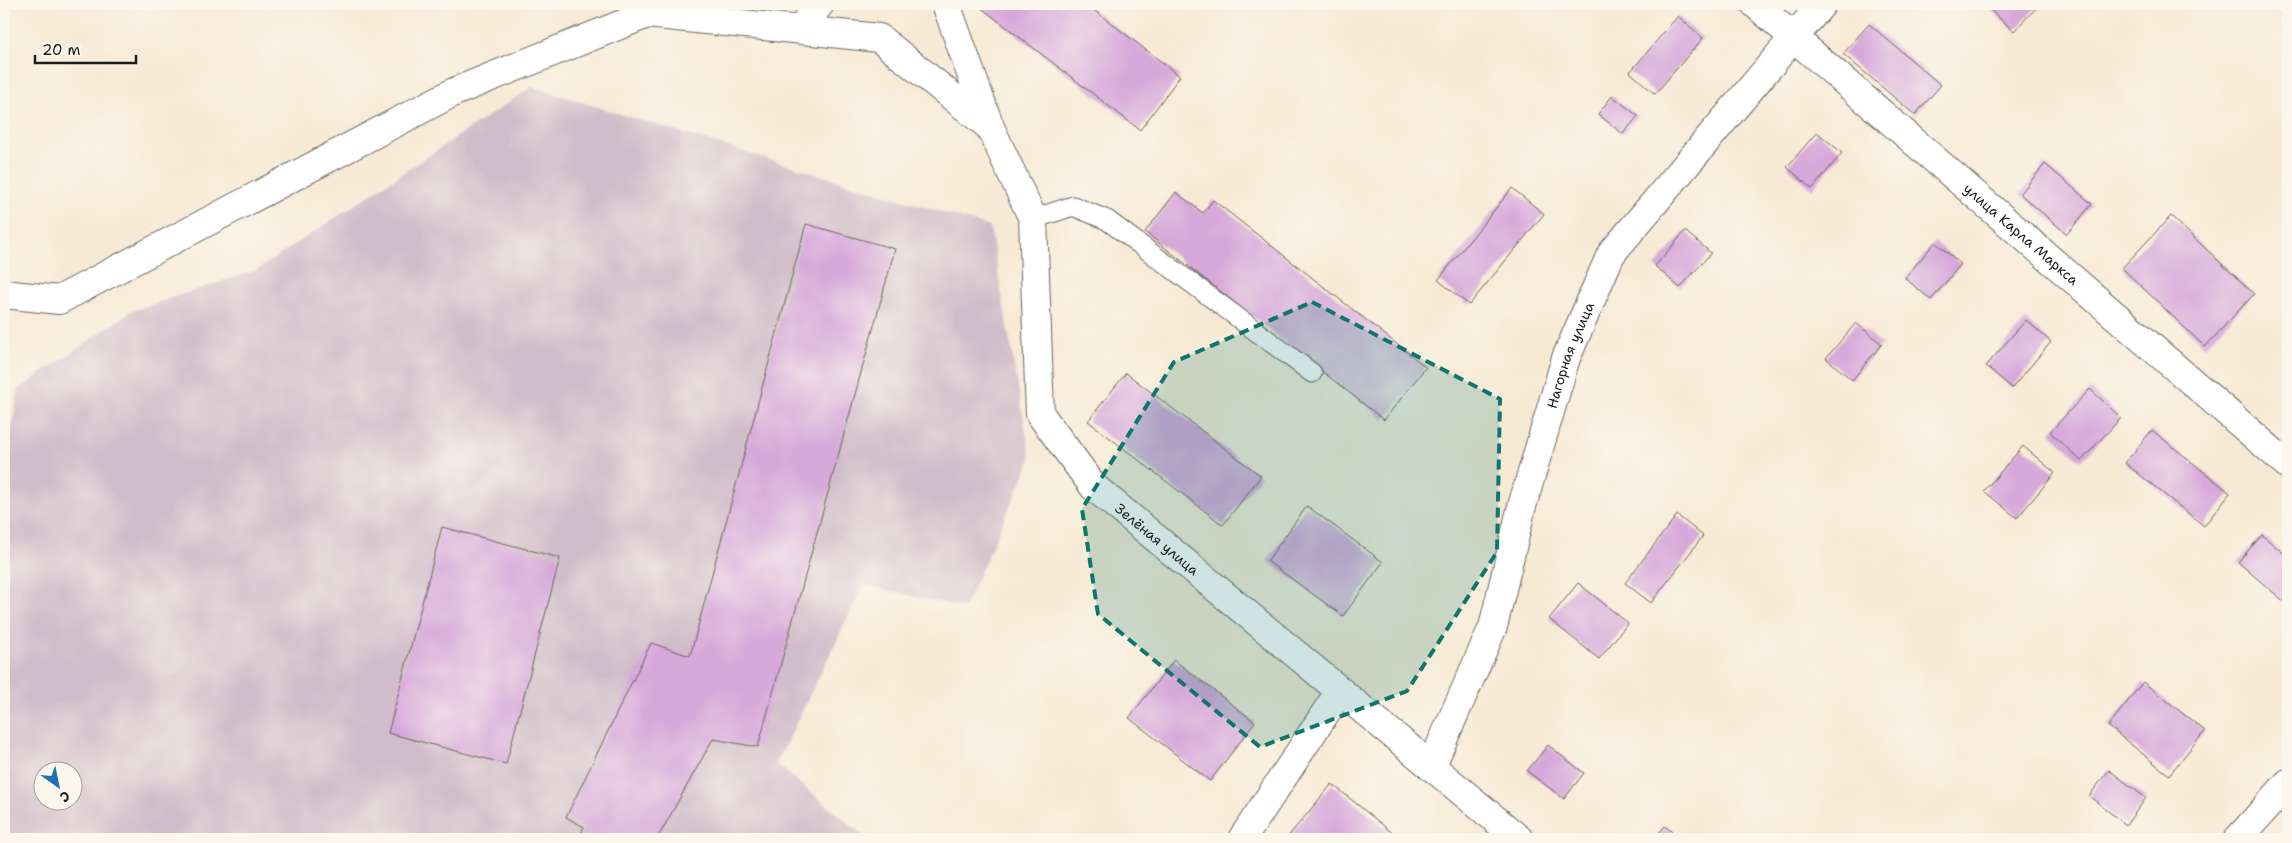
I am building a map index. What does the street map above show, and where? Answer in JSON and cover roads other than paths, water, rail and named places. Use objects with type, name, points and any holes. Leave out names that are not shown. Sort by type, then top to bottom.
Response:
[{"type":"street","points":[[800,29],[820,4]]},
{"type":"street","name":"Зелёная улица","points":[[946,4],[990,126],[1033,218],[1040,414],[1094,487],[1519,839]]},
{"type":"street","name":"улица Карла Маркса","points":[[1755,4],[2288,465]]},
{"type":"street","name":"Нагорная улица","points":[[1431,767],[1493,628],[1522,506],[1566,358],[1612,254],[1822,4]]},
{"type":"street","points":[[4,294],[59,300],[454,92],[648,14],[879,38],[990,126]]},
{"type":"street","points":[[1242,839],[1340,691]]},
{"type":"street","points":[[2238,839],[2288,783]]},
{"type":"lane","points":[[1033,218],[1073,206],[1107,220],[1312,373]]}]
